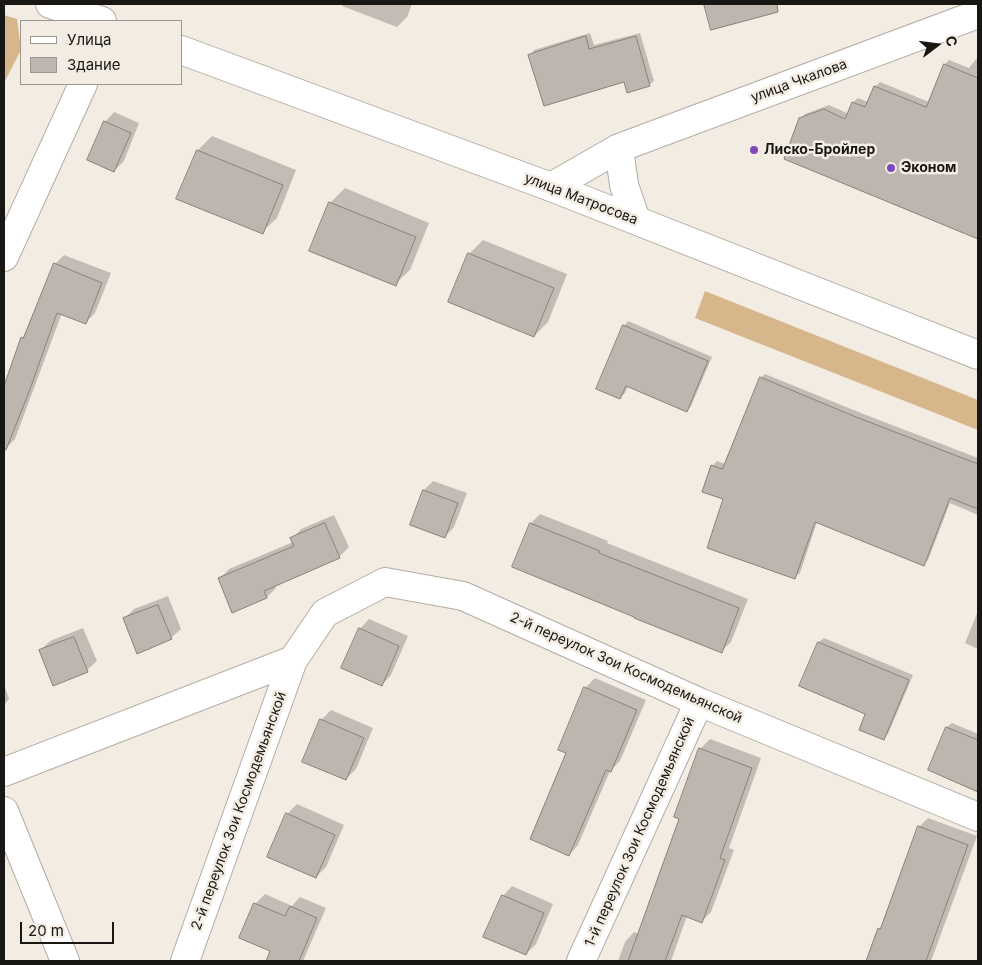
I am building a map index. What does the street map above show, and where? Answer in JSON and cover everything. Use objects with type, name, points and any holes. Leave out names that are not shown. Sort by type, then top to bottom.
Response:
[{"type":"street","points":[[50,4],[99,20]]},
{"type":"street","name":"улица Чкалова","points":[[551,187],[619,148],[978,14]]},
{"type":"street","name":"улица Матросова","points":[[182,50],[551,187],[978,355]]},
{"type":"street","points":[[4,257],[83,85]]},
{"type":"street","points":[[619,148],[624,185],[636,220]]},
{"type":"street","name":"2-й переулок Зои Космодемьянской","points":[[185,961],[292,660],[325,612],[385,582],[462,596],[698,702],[978,817]]},
{"type":"street","points":[[4,772],[292,660]]},
{"type":"street","name":"1-й переулок Зои Космодемьянской","points":[[581,961],[698,702]]},
{"type":"street","points":[[4,811],[65,961]]},
{"type":"shaded area","points":[[4,15],[17,19],[20,52],[4,83]]},
{"type":"shaded area","points":[[705,291],[978,400],[978,430],[695,318]]},
{"type":"building","points":[[704,4],[777,4],[778,12],[711,30]]},
{"type":"building","points":[[586,36],[589,49],[636,36],[650,86],[627,93],[624,82],[544,106],[528,55]]},
{"type":"building","points":[[944,64],[978,78],[978,239],[784,159],[799,118],[824,109],[845,119],[852,102],[865,107],[874,86],[926,107]]},
{"type":"building","points":[[104,121],[131,133],[114,172],[87,160]]},
{"type":"building","points":[[197,150],[283,185],[263,234],[176,199]]},
{"type":"building","points":[[329,202],[416,237],[396,286],[309,251]]},
{"type":"building","points":[[468,253],[554,288],[534,337],[448,302]]},
{"type":"building","points":[[54,263],[102,283],[86,324],[57,313],[29,392],[6,450],[4,450],[4,386],[21,337],[23,338]]},
{"type":"building","points":[[623,325],[708,361],[687,412],[626,386],[620,399],[596,389]]},
{"type":"building","points":[[760,377],[856,417],[978,464],[978,509],[950,498],[924,566],[815,522],[795,579],[707,548],[723,499],[702,492],[711,465],[722,469]]},
{"type":"building","points":[[423,490],[458,503],[445,538],[410,525]]},
{"type":"building","points":[[325,523],[340,558],[264,591],[267,598],[232,613],[218,578],[294,546],[290,538]]},
{"type":"building","points":[[530,523],[600,551],[599,553],[739,608],[722,653],[512,567]]},
{"type":"building","points":[[158,605],[172,639],[137,654],[123,618]]},
{"type":"building","points":[[359,628],[399,646],[382,686],[341,668]]},
{"type":"building","points":[[74,637],[88,672],[53,686],[39,650]]},
{"type":"building","points":[[818,642],[909,680],[884,740],[859,730],[865,714],[799,686]]},
{"type":"building","points":[[584,687],[637,710],[611,772],[606,770],[569,856],[530,839],[566,753],[558,750]]},
{"type":"building","points":[[320,719],[364,738],[346,780],[302,762]]},
{"type":"building","points":[[946,727],[978,740],[978,792],[928,770]]},
{"type":"building","points":[[699,748],[752,768],[720,858],[725,860],[702,923],[682,915],[665,961],[628,961],[679,819],[674,817]]},
{"type":"building","points":[[286,813],[335,835],[316,878],[267,857]]},
{"type":"building","points":[[918,826],[968,845],[926,961],[866,961],[878,928],[880,929]]},
{"type":"building","points":[[502,895],[544,913],[526,955],[483,937]]},
{"type":"building","points":[[254,903],[285,916],[290,906],[317,918],[299,961],[266,961],[270,951],[239,938]]},
{"type":"place","name":"Лиско-Бройлер","points":[[754,150]]},
{"type":"place","name":"Эконом","points":[[891,168]]}]
